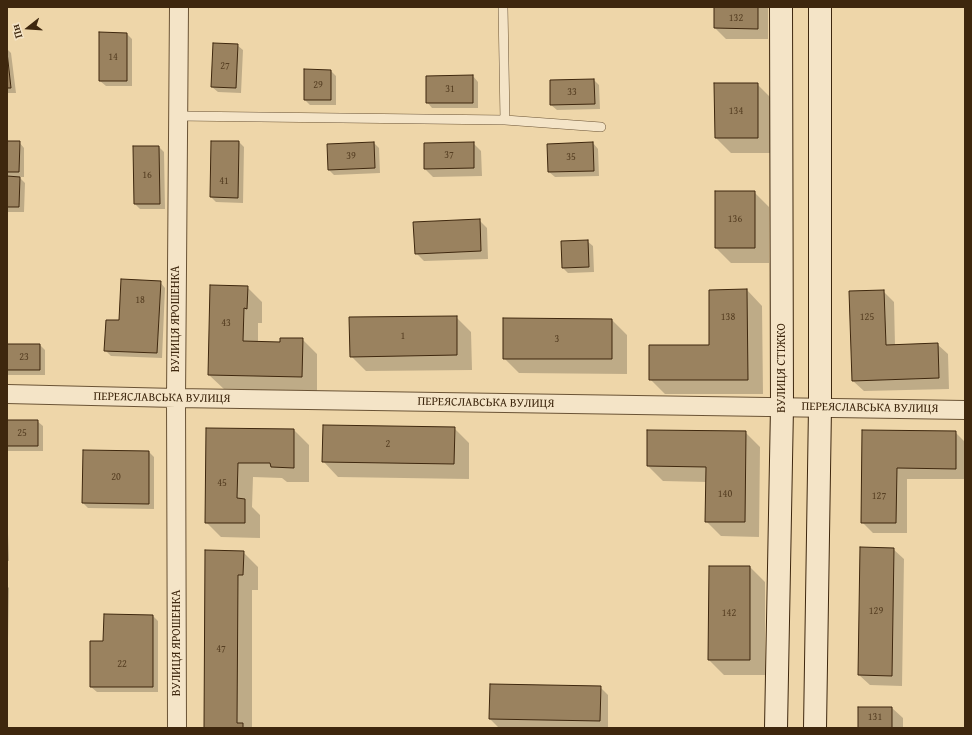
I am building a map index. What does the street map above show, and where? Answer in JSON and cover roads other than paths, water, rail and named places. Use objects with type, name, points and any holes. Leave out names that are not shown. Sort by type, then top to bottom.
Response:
[{"type":"street","name":"ВУЛИЦЯ ЯРОШЕНКА","points":[[177,728],[176,398],[179,7]]},
{"type":"street","name":"ВУЛИЦЯ СТІЖКО","points":[[776,728],[782,407],[781,7]]},
{"type":"street","points":[[815,728],[820,407],[820,7]]},
{"type":"street","name":"ПЕРЕЯСЛАВСЬКА ВУЛИЦЯ","points":[[7,394],[965,410]]},
{"type":"lane","points":[[503,7],[505,120]]},
{"type":"lane","points":[[178,116],[505,120],[601,127]]}]
